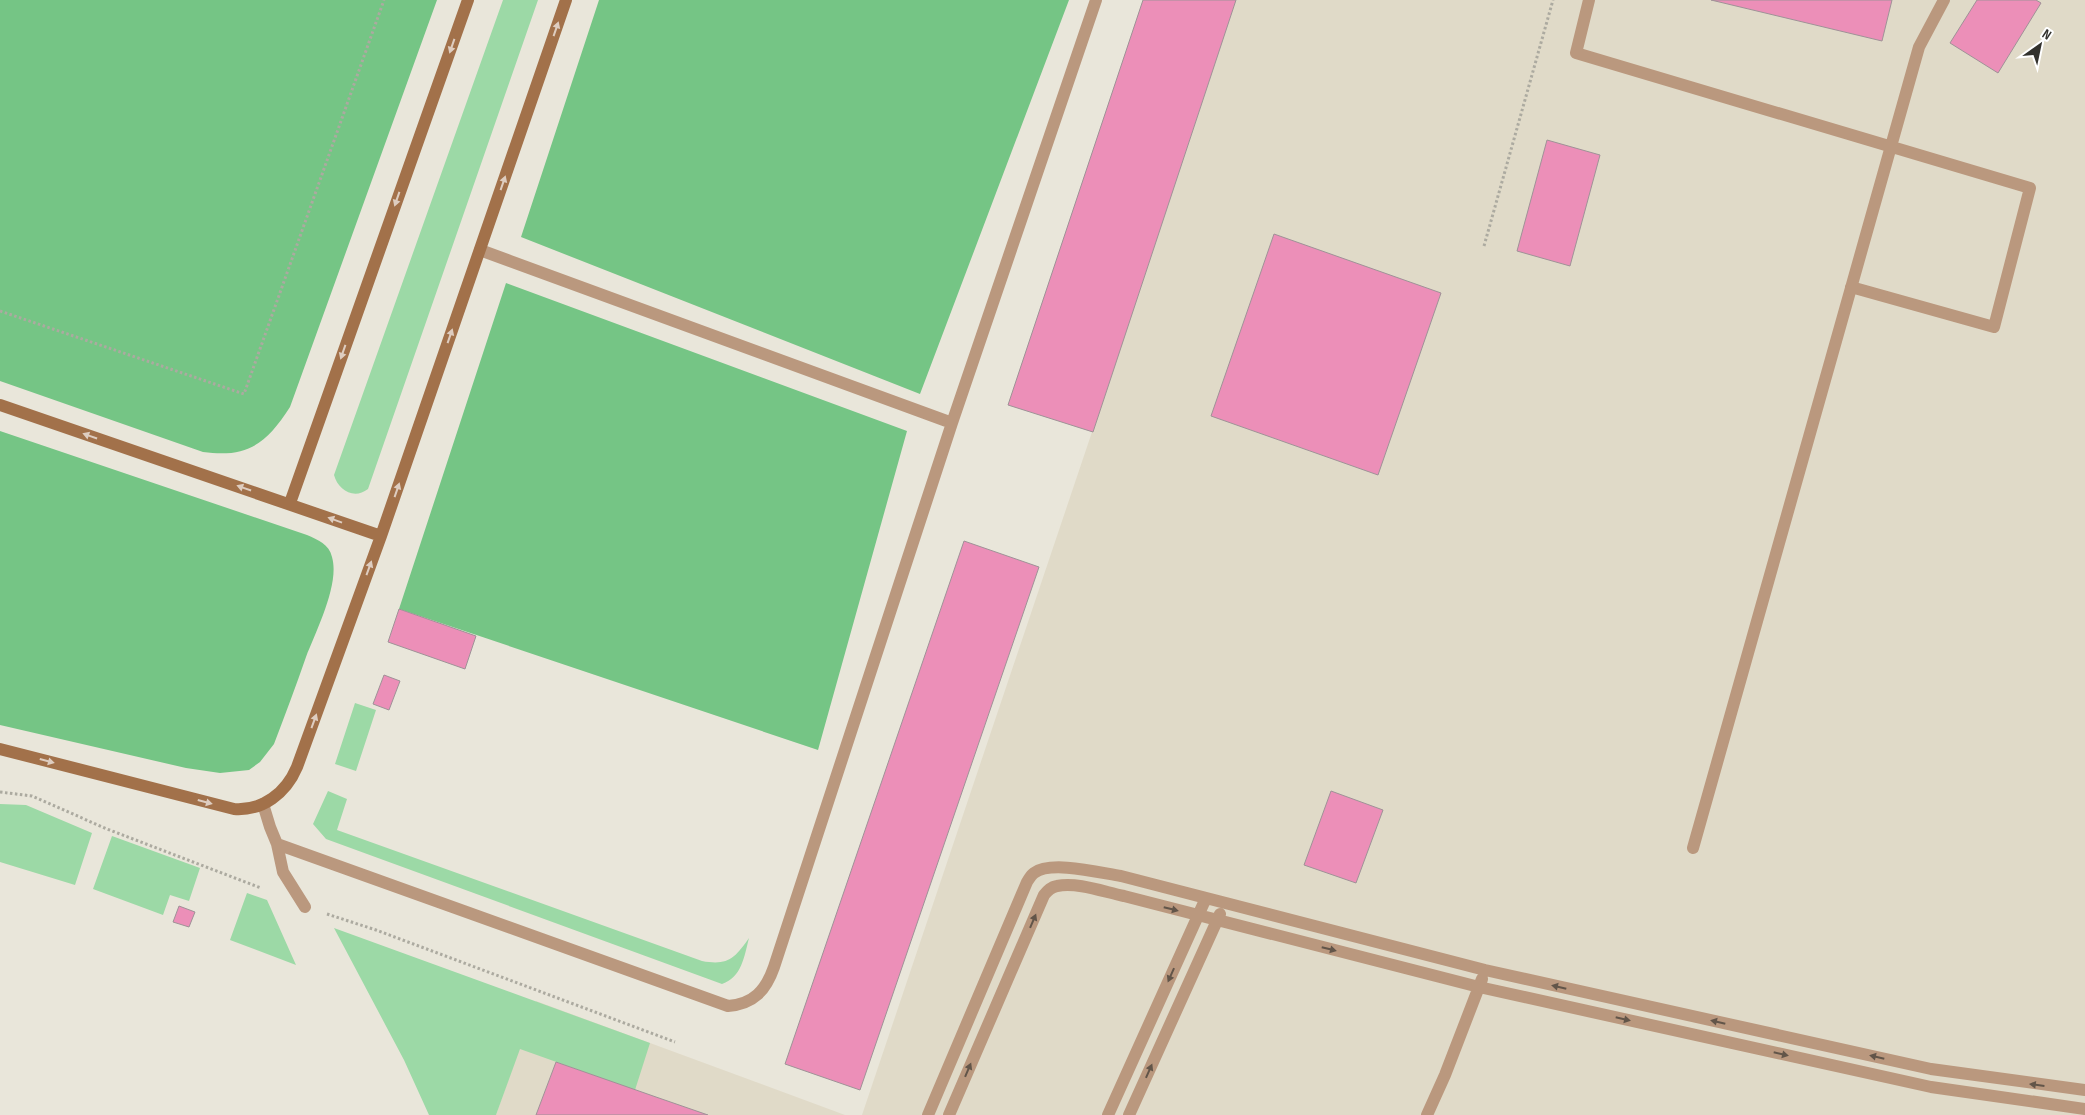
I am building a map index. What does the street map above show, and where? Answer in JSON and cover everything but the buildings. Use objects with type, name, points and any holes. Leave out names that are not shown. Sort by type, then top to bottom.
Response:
[{"type":"main road","points":[[290,504],[468,0]]},
{"type":"main road","points":[[0,750],[234,809],[256,808],[284,789],[295,772],[381,536],[566,0]]},
{"type":"main road","points":[[0,405],[381,536]]},
{"type":"lane","points":[[277,844],[728,1006],[738,1005],[755,998],[768,984],[774,967],[952,423],[1096,0]]},
{"type":"lane","points":[[1589,0],[1576,53],[2030,188],[1994,327],[1851,287]]},
{"type":"lane","points":[[1693,848],[1919,48],[1944,0]]},
{"type":"lane","points":[[480,250],[952,423]]},
{"type":"lane","points":[[263,804],[277,844],[284,872],[305,907]]},
{"type":"lane","points":[[928,1115],[1027,882],[1035,872],[1050,868],[1079,869],[1121,876],[1485,970],[1931,1070],[2085,1090]]},
{"type":"lane","points":[[949,1115],[1044,895],[1049,888],[1057,886],[1078,887],[1217,920],[1479,987],[1931,1088],[2085,1109]]},
{"type":"lane","points":[[1108,1115],[1206,898]]},
{"type":"lane","points":[[1129,1115],[1225,903]]},
{"type":"lane","points":[[1427,1115],[1445,1075],[1485,970]]},
{"type":"path","points":[[0,311],[244,394],[384,0]]},
{"type":"path","points":[[1484,246],[1553,0]]},
{"type":"path","points":[[0,792],[32,796],[107,829],[266,890]]},
{"type":"path","points":[[305,907],[376,930],[675,1042]]},
{"type":"shaded area","points":[[1143,0],[2085,0],[2085,1115],[862,1115],[1092,432],[1008,405]]},
{"type":"shaded area","points":[[536,1001],[650,1043],[845,1115],[496,1115]]},
{"type":"green space","points":[[0,0],[437,0],[290,407],[273,430],[254,446],[232,453],[203,452],[0,381]]},
{"type":"green space","points":[[503,0],[538,0],[368,489],[357,494],[347,492],[339,485],[334,475]]},
{"type":"green space","points":[[599,0],[1069,0],[920,394],[521,237]]},
{"type":"green space","points":[[506,283],[907,431],[818,750],[399,609]]},
{"type":"green space","points":[[0,431],[307,535],[322,543],[328,549],[331,553],[334,568],[326,607],[274,744],[260,762],[249,770],[220,773],[186,768],[0,725]]},
{"type":"green space","points":[[355,703],[376,710],[356,771],[335,764]]},
{"type":"green space","points":[[328,791],[347,799],[337,830],[702,961],[718,962],[730,959],[749,938],[744,959],[734,977],[722,984],[326,839],[313,824]]},
{"type":"green space","points":[[0,804],[26,805],[92,833],[75,885],[0,862]]},
{"type":"green space","points":[[112,836],[200,868],[189,901],[170,895],[163,915],[93,889]]},
{"type":"green space","points":[[247,893],[267,900],[296,965],[230,940]]},
{"type":"green space","points":[[334,928],[650,1043],[635,1090],[520,1049],[496,1115],[429,1115],[404,1060]]}]
